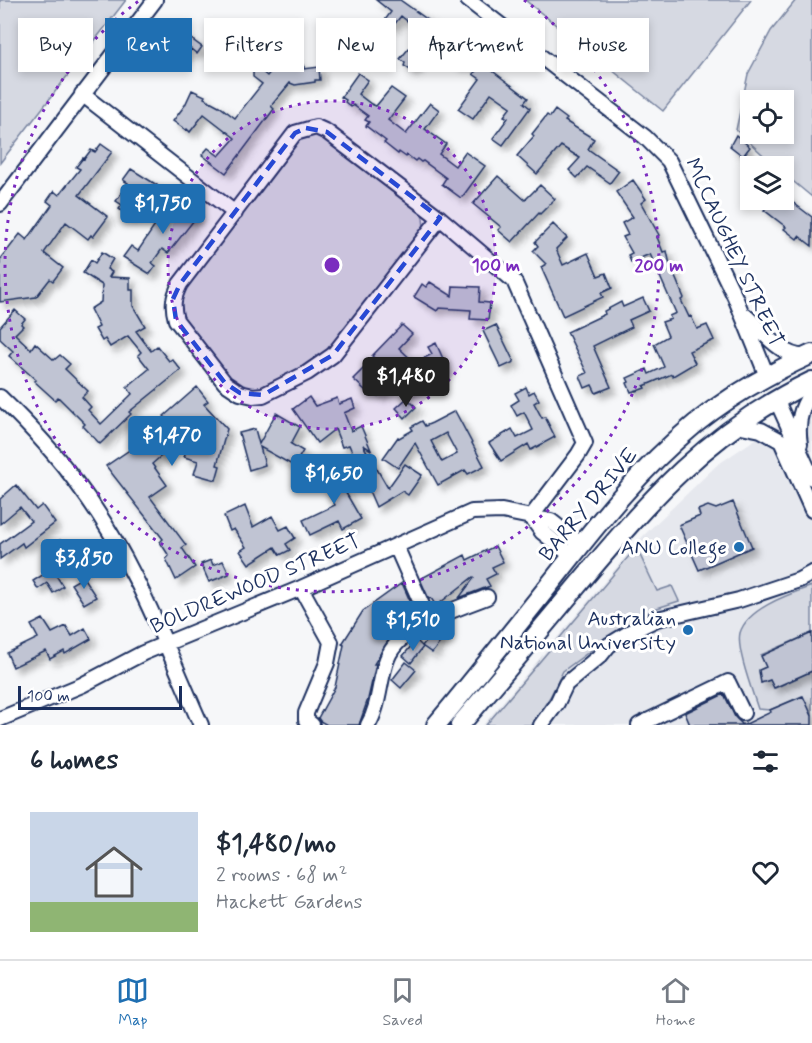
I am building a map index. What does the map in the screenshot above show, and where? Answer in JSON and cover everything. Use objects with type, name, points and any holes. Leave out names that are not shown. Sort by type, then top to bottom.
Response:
[{"type":"main road","name":"BARRY DRIVE","points":[[436,725],[628,486],[678,439],[731,398],[767,376],[810,355]]},
{"type":"main road","name":"MCCAUGHEY STREET","points":[[767,376],[776,399]]},
{"type":"main road","points":[[460,725],[643,508],[678,472],[736,425],[776,399],[812,381]]},
{"type":"main road","points":[[576,550],[595,564]]},
{"type":"street","points":[[0,204],[155,0]]},
{"type":"street","name":"MCCAUGHEY STREET","points":[[468,0],[645,137],[669,161],[742,313],[767,376]]},
{"type":"street","points":[[82,94],[235,213]]},
{"type":"street","points":[[440,218],[333,356],[307,373],[263,395],[240,393],[225,383],[176,320],[172,308],[173,298],[180,284],[295,133],[316,127],[327,132],[440,218],[514,281],[585,443],[578,456],[531,517]]},
{"type":"street","points":[[742,313],[785,351],[800,356],[810,355]]},
{"type":"street","points":[[802,455],[799,439],[800,420],[804,406],[812,392]]},
{"type":"street","points":[[0,397],[18,414],[79,486],[108,531],[135,578],[201,725]]},
{"type":"street","points":[[776,399],[812,478]]},
{"type":"street","points":[[736,425],[761,430],[781,441],[812,510]]},
{"type":"street","name":"BOLDREWOOD STREET","points":[[0,719],[82,685],[165,644],[301,588],[472,512],[502,511],[550,521],[576,550]]},
{"type":"street","points":[[396,546],[429,621]]},
{"type":"street","points":[[541,725],[566,684],[601,656],[609,645],[632,631],[657,619],[739,600],[799,580],[812,573]]},
{"type":"street","points":[[301,588],[331,642],[327,663],[306,713],[306,720],[312,725]]},
{"type":"street","points":[[368,725],[392,648],[429,621],[487,597]]},
{"type":"street","points":[[639,725],[728,682],[743,712]]},
{"type":"highlighted area","points":[[306,128],[327,132],[440,218],[333,355],[263,395],[240,393],[225,383],[176,320],[173,299],[180,284],[295,133]]},
{"type":"shaded area","points":[[0,0],[126,0],[112,18],[105,18],[105,27],[93,43],[93,18],[18,18],[18,72],[70,72],[0,163]]},
{"type":"shaded area","points":[[525,0],[751,0],[663,111],[615,72],[649,72],[649,18],[557,18],[557,26]]},
{"type":"shaded area","points":[[796,0],[812,0],[812,197],[794,182],[794,156],[764,156],[751,144],[794,144],[794,90],[745,90],[748,74],[771,31]]},
{"type":"shaded area","points":[[740,111],[740,134],[736,130]]},
{"type":"shaded area","points":[[321,134],[419,210],[424,228],[333,348],[321,359],[267,387],[252,391],[232,383],[183,320],[177,299],[183,286],[294,143],[302,136]]},
{"type":"shaded area","name":"Australian National University","points":[[812,405],[812,725],[483,725],[644,535],[717,465]]},
{"type":"shaded area","points":[[634,550],[638,551],[657,591],[672,586],[679,601],[654,609],[623,627],[563,671],[532,725],[486,725]]},
{"type":"shaded area","points":[[812,586],[812,633],[761,655],[766,667],[759,671],[761,683],[770,680],[775,688],[812,671],[812,716],[802,696],[770,710],[758,709],[740,649],[740,633],[744,624],[760,609]]},
{"type":"building","points":[[376,0],[400,0],[425,18],[408,18],[408,22],[401,16],[396,22],[396,18],[386,18],[391,12]]},
{"type":"building","points":[[192,40],[202,47],[197,54],[192,50]]},
{"type":"building","points":[[408,49],[408,68],[400,59]]},
{"type":"building","points":[[316,67],[316,72],[319,72],[320,80],[295,85],[290,83],[271,106],[274,109],[226,173],[202,155],[208,148],[219,156],[235,138],[204,114],[190,132],[173,121],[185,105],[192,90],[205,96],[204,98],[235,118],[262,84],[253,77],[253,72],[262,72],[267,76],[270,72],[304,72],[304,69]]},
{"type":"building","points":[[475,72],[494,72],[528,98],[524,103],[530,108],[503,145],[493,138],[508,118],[504,116],[511,107],[491,93],[473,119],[458,109],[480,79],[473,74]]},
{"type":"building","points":[[358,73],[368,80],[358,94],[371,104],[376,106],[391,88],[405,98],[388,120],[406,134],[430,103],[439,110],[425,129],[446,144],[439,154],[455,166],[465,152],[485,166],[461,198],[442,184],[446,178],[423,161],[417,159],[415,161],[399,152],[398,154],[384,143],[386,141],[366,126],[369,122],[365,120],[368,116],[345,102],[346,100],[341,97]]},
{"type":"building","points":[[555,110],[567,119],[565,121],[594,139],[588,149],[619,171],[610,183],[587,167],[577,178],[569,170],[580,158],[561,146],[537,174],[517,156],[534,136],[532,134],[547,115],[550,117]]},
{"type":"building","points":[[736,135],[740,138],[740,144],[746,144],[750,147],[743,156],[730,146]]},
{"type":"building","points":[[101,144],[112,152],[79,195],[108,217],[93,237],[91,235],[88,239],[66,222],[44,253],[63,268],[53,281],[50,279],[36,297],[0,302],[0,260],[20,234],[27,240],[52,205],[47,201],[54,191],[59,195],[80,169],[76,167],[83,158],[91,150],[95,152]]},
{"type":"building","points":[[131,169],[157,185],[130,217],[119,209],[122,205],[116,201],[128,183],[123,180]]},
{"type":"building","points":[[498,176],[525,200],[540,185],[555,199],[512,242],[498,230],[501,227],[473,204]]},
{"type":"building","points":[[633,180],[646,199],[641,203],[659,235],[657,237],[663,252],[667,251],[670,265],[684,298],[681,300],[689,317],[691,316],[697,329],[707,325],[714,340],[689,351],[695,363],[673,376],[672,374],[644,386],[645,388],[631,392],[627,378],[647,369],[649,374],[664,367],[654,344],[668,336],[662,322],[671,319],[669,316],[676,313],[650,254],[631,262],[628,255],[632,253],[623,237],[628,235],[622,223],[633,217],[616,192]]},
{"type":"building","points":[[170,194],[198,215],[168,253],[162,249],[152,263],[156,266],[150,274],[123,257],[131,246],[138,251],[156,224],[162,229],[172,215],[161,206]]},
{"type":"building","points":[[794,203],[812,217],[812,246],[799,236],[797,239],[784,229],[786,227],[764,210],[794,210]]},
{"type":"building","points":[[553,224],[567,238],[556,249],[563,265],[588,253],[598,276],[606,273],[612,288],[601,293],[603,297],[563,316],[541,267],[546,264],[533,251],[538,246],[535,242]]},
{"type":"building","points":[[102,252],[113,259],[107,269],[112,272],[109,277],[130,278],[133,306],[145,326],[136,331],[151,351],[157,346],[169,361],[172,359],[181,370],[129,412],[131,414],[100,444],[83,426],[85,424],[58,397],[55,400],[9,356],[13,351],[0,339],[0,327],[15,310],[25,319],[21,324],[23,326],[15,334],[31,349],[35,343],[54,360],[60,355],[70,364],[65,369],[88,391],[82,397],[91,407],[88,410],[101,424],[132,394],[127,387],[149,369],[138,355],[141,352],[128,336],[110,347],[105,339],[102,341],[95,329],[99,327],[90,309],[101,302],[102,285],[83,273],[91,260],[95,263]]},
{"type":"building","points":[[430,282],[452,296],[453,286],[480,287],[479,302],[490,303],[488,320],[470,319],[471,310],[439,308],[437,311],[414,297],[422,284],[426,287]]},
{"type":"building","points":[[643,298],[649,311],[629,320],[632,327],[593,346],[611,387],[596,393],[592,385],[585,388],[580,376],[587,373],[567,332],[605,314],[604,311],[621,302],[623,307]]},
{"type":"building","points":[[402,325],[412,334],[399,348],[415,363],[432,354],[428,347],[436,343],[448,370],[437,376],[434,371],[410,394],[395,379],[378,396],[369,387],[365,390],[353,379]]},
{"type":"building","points":[[496,325],[514,362],[501,368],[483,331]]},
{"type":"building","points":[[197,387],[208,401],[204,404],[227,429],[217,465],[220,466],[216,480],[194,474],[198,461],[184,457],[191,430],[152,464],[167,485],[150,497],[186,545],[182,548],[195,567],[176,580],[166,559],[169,556],[160,542],[163,539],[106,466],[150,436],[153,440],[171,424],[164,416]]},
{"type":"building","points":[[526,387],[529,394],[534,391],[539,400],[534,403],[542,418],[545,417],[555,437],[531,450],[528,444],[501,461],[489,443],[512,429],[517,438],[533,430],[524,412],[517,416],[511,405],[519,400],[515,393]]},
{"type":"building","points":[[309,397],[315,406],[337,398],[339,404],[352,399],[355,408],[344,413],[351,431],[361,426],[371,450],[363,445],[388,488],[405,464],[422,475],[408,495],[402,491],[376,507],[349,445],[342,447],[335,429],[317,443],[293,409]]},
{"type":"building","points":[[407,398],[416,407],[405,418],[396,408]]},
{"type":"building","points":[[455,411],[484,466],[468,474],[465,470],[438,485],[415,443],[398,468],[383,458],[398,437],[413,430],[411,427],[422,421],[425,426]],"holes":[[[446,433],[457,454],[442,462],[431,441]]]},
{"type":"building","points":[[276,413],[300,427],[291,444],[303,451],[294,466],[260,447],[265,465],[249,470],[239,433],[255,429],[259,444]]},
{"type":"building","points":[[334,468],[348,476],[339,481],[361,519],[343,529],[339,521],[310,535],[303,520],[335,505],[319,477]]},
{"type":"building","points":[[16,485],[36,510],[42,505],[55,523],[24,547],[22,543],[0,559],[0,544],[31,521],[20,507],[0,524],[0,499]]},
{"type":"building","points":[[733,502],[752,547],[699,570],[679,525],[700,516],[698,510],[708,506],[716,509]]},
{"type":"building","points":[[245,506],[253,527],[272,516],[280,530],[288,526],[295,538],[286,544],[290,550],[280,555],[275,547],[249,564],[240,551],[246,547],[234,529],[230,531],[224,516]]},
{"type":"building","points":[[60,540],[73,558],[61,567],[48,549]]},
{"type":"building","points":[[495,546],[503,562],[492,567],[496,574],[486,579],[490,586],[459,598],[473,577],[436,606],[431,598],[429,599],[420,579],[465,555],[467,560]]},
{"type":"building","points":[[211,560],[213,565],[223,561],[229,574],[209,582],[201,564]]},
{"type":"building","points":[[52,569],[63,586],[53,593],[47,583],[38,589],[33,581]]},
{"type":"building","points":[[83,577],[96,597],[84,604],[71,584]]},
{"type":"building","points":[[402,583],[417,617],[396,632],[395,630],[374,664],[376,664],[368,699],[359,725],[327,725],[318,718],[335,687],[344,645],[342,644],[363,611]]},
{"type":"building","points":[[43,619],[52,633],[66,626],[72,636],[85,628],[91,639],[65,654],[64,651],[50,659],[46,651],[13,667],[7,653],[38,638],[31,625]]},
{"type":"building","points":[[434,630],[442,640],[432,653],[422,646]]},
{"type":"building","points":[[812,633],[812,671],[774,688],[770,680],[761,683],[759,670],[766,667],[761,656]]},
{"type":"building","points":[[416,640],[423,647],[411,663],[403,656]]},
{"type":"building","points":[[406,662],[416,670],[401,688],[392,680]]},
{"type":"building","points":[[724,694],[735,717],[743,725],[690,725],[685,713]]},
{"type":"building","points":[[803,696],[812,716],[812,725],[744,725],[771,712],[770,710]]},
{"type":"place","name":"ANU College","points":[[739,547]]},
{"type":"place","name":"Australian National University","points":[[688,630]]}]
